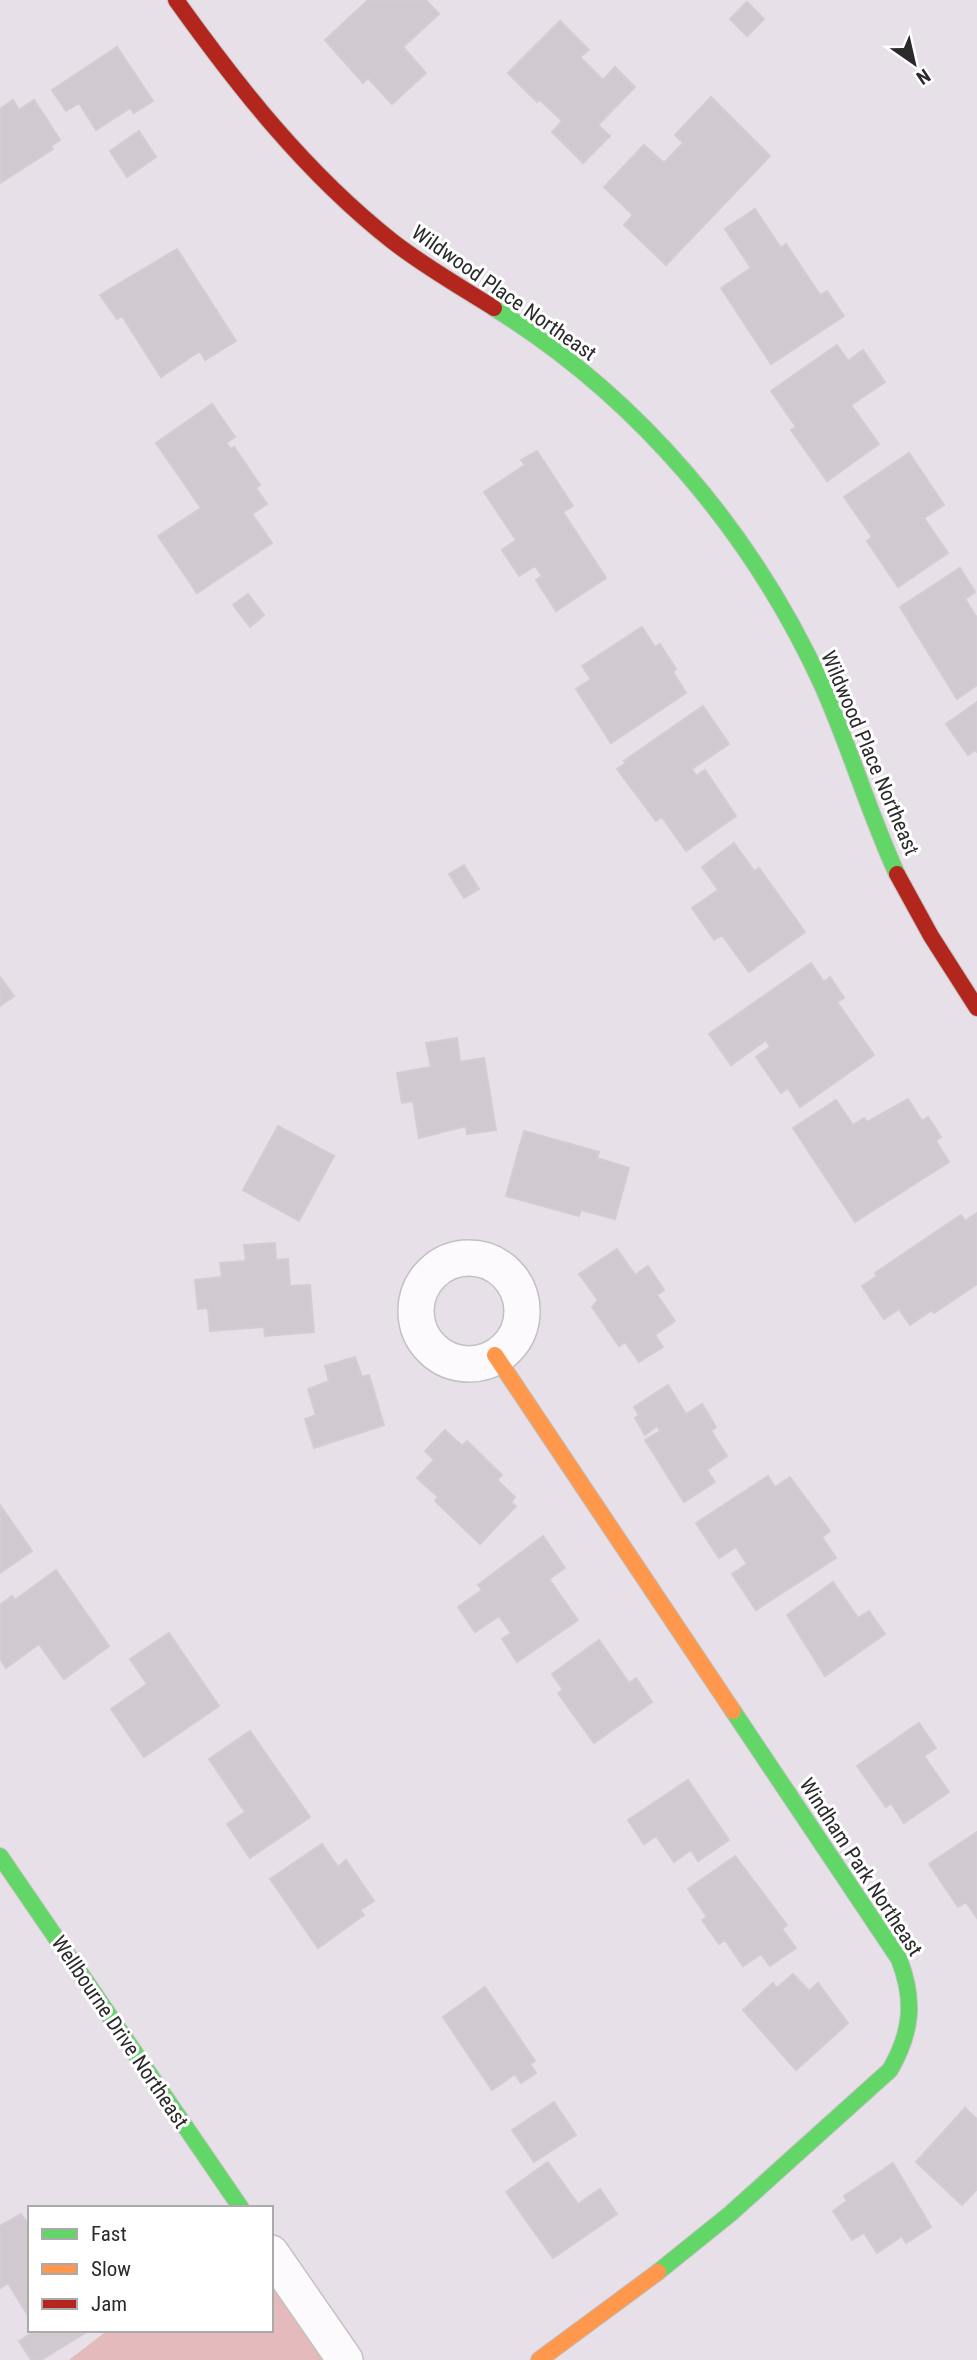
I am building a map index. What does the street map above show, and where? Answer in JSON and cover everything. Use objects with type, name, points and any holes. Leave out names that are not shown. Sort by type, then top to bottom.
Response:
[{"type":"street","name":"Wildwood Place Northeast","points":[[176,0],[235,84],[307,167],[393,241],[521,326],[593,380],[658,443],[726,524],[776,598],[813,665],[893,864],[936,947],[977,1008]]},
{"type":"street","name":"Windham Park Northeast","points":[[495,1355],[899,1959],[909,1984],[912,2014],[904,2047],[890,2070],[730,2214],[634,2291],[539,2360]]},
{"type":"street","name":"Wellbourne Drive Northeast","points":[[0,1856],[240,2206]]},
{"type":"street","points":[[273,2256],[345,2360]]},
{"type":"shaded area","points":[[273,2261],[341,2360],[69,2360],[105,2332],[273,2332]]},
{"type":"building","points":[[368,0],[426,0],[439,14],[403,47],[426,73],[392,104],[368,78],[363,83],[325,40]]},
{"type":"building","points":[[747,2],[764,19],[747,36],[730,19]]},
{"type":"building","points":[[560,21],[589,50],[580,57],[603,80],[615,67],[635,87],[598,125],[610,136],[583,163],[552,132],[562,121],[540,100],[537,102],[508,73]]},
{"type":"building","points":[[117,47],[153,101],[134,113],[130,108],[96,130],[79,103],[66,111],[52,90]]},
{"type":"building","points":[[711,97],[770,156],[666,265],[624,225],[633,215],[604,187],[644,145],[664,163],[683,143],[675,135]]},
{"type":"building","points":[[13,100],[19,110],[34,100],[60,140],[51,146],[53,149],[0,183],[0,109]]},
{"type":"building","points":[[139,131],[156,157],[127,177],[110,151]]},
{"type":"building","points":[[755,209],[781,248],[786,244],[820,295],[827,291],[844,316],[771,364],[721,288],[751,268],[725,229]]},
{"type":"building","points":[[177,249],[236,341],[205,360],[200,351],[161,377],[122,316],[117,319],[100,295]]},
{"type":"building","points":[[837,345],[848,361],[863,350],[885,382],[851,405],[879,444],[827,481],[791,430],[796,427],[771,391]]},
{"type":"building","points":[[212,404],[235,437],[226,443],[231,449],[234,447],[260,485],[256,488],[267,504],[252,514],[272,543],[197,593],[158,536],[201,508],[156,443]]},
{"type":"building","points":[[537,451],[573,506],[563,512],[606,578],[556,611],[536,580],[542,576],[535,566],[519,576],[502,550],[516,540],[484,492],[525,465],[521,460]]},
{"type":"building","points":[[909,453],[944,505],[924,518],[948,553],[898,587],[867,541],[872,537],[844,497]]},
{"type":"building","points":[[960,568],[975,592],[965,599],[977,618],[977,685],[957,699],[900,607]]},
{"type":"building","points":[[248,594],[264,615],[250,627],[233,605]]},
{"type":"building","points":[[642,627],[655,647],[660,644],[676,669],[673,672],[686,693],[611,743],[576,689],[591,679],[582,666]]},
{"type":"building","points":[[977,702],[977,752],[975,750],[968,755],[946,724]]},
{"type":"building","points":[[703,706],[729,744],[692,769],[696,776],[705,770],[736,816],[686,851],[662,817],[656,821],[617,769],[626,763],[624,761]]},
{"type":"building","points":[[734,843],[754,871],[759,868],[805,932],[749,972],[722,935],[714,940],[692,908],[718,890],[702,867]]},
{"type":"building","points":[[464,865],[479,889],[464,898],[449,874]]},
{"type":"building","points":[[811,963],[824,982],[830,977],[844,998],[837,1002],[874,1055],[800,1107],[788,1088],[781,1093],[756,1057],[770,1047],[766,1040],[731,1065],[709,1034]]},
{"type":"building","points":[[0,977],[14,996],[0,1006]]},
{"type":"building","points":[[457,1038],[460,1062],[484,1058],[496,1130],[467,1134],[466,1126],[419,1138],[413,1101],[402,1103],[397,1073],[431,1067],[426,1043]]},
{"type":"building","points":[[908,1099],[922,1121],[928,1117],[941,1137],[936,1141],[949,1162],[855,1222],[793,1128],[836,1100],[853,1125],[864,1118],[867,1122]]},
{"type":"building","points":[[278,1126],[334,1156],[299,1221],[243,1190]]},
{"type":"building","points":[[524,1131],[599,1152],[597,1158],[629,1168],[615,1219],[581,1210],[579,1216],[506,1196]]},
{"type":"building","points":[[977,1213],[977,1284],[934,1313],[932,1310],[910,1325],[899,1309],[884,1319],[862,1286],[877,1276],[875,1273],[961,1215],[965,1221]]},
{"type":"building","points":[[275,1243],[276,1260],[288,1259],[290,1286],[310,1285],[314,1332],[265,1336],[264,1327],[210,1331],[208,1308],[198,1309],[195,1280],[222,1277],[220,1263],[246,1261],[244,1245]]},
{"type":"building","points":[[617,1249],[635,1275],[648,1266],[664,1290],[657,1295],[675,1321],[655,1335],[663,1347],[639,1362],[625,1342],[619,1346],[592,1307],[598,1300],[579,1274]]},
{"type":"building","points":[[355,1357],[362,1377],[369,1375],[384,1425],[314,1448],[305,1419],[316,1415],[308,1389],[329,1381],[325,1366]]},
{"type":"building","points":[[668,1385],[686,1414],[702,1404],[716,1427],[711,1431],[727,1456],[707,1470],[715,1482],[684,1502],[645,1440],[660,1431],[657,1426],[645,1435],[635,1418],[639,1415],[634,1407]]},
{"type":"building","points":[[445,1430],[462,1446],[467,1441],[502,1475],[497,1480],[515,1497],[511,1502],[516,1506],[480,1544],[435,1501],[438,1497],[417,1478],[434,1460],[425,1451]]},
{"type":"building","points":[[768,1476],[775,1487],[790,1477],[830,1531],[822,1537],[836,1558],[756,1610],[732,1574],[747,1564],[736,1547],[719,1558],[696,1523]]},
{"type":"building","points":[[0,1505],[32,1551],[0,1573]]},
{"type":"building","points":[[543,1536],[565,1568],[549,1579],[578,1620],[517,1662],[502,1639],[511,1633],[499,1616],[475,1632],[458,1607],[482,1590],[478,1585]]},
{"type":"building","points":[[56,1570],[109,1646],[64,1679],[39,1644],[6,1668],[0,1659],[0,1605],[12,1596],[15,1600]]},
{"type":"building","points":[[833,1582],[858,1618],[869,1611],[885,1634],[825,1676],[787,1615]]},
{"type":"building","points":[[169,1633],[219,1706],[144,1757],[111,1709],[147,1684],[130,1659]]},
{"type":"building","points":[[599,1640],[629,1683],[636,1678],[652,1702],[594,1743],[558,1693],[563,1690],[552,1674]]},
{"type":"building","points":[[919,1723],[936,1748],[924,1756],[949,1792],[904,1823],[891,1803],[886,1807],[857,1766]]},
{"type":"building","points":[[250,1731],[310,1817],[250,1858],[227,1824],[245,1812],[209,1759]]},
{"type":"building","points":[[688,1780],[729,1840],[698,1861],[691,1850],[674,1862],[656,1836],[644,1844],[628,1820]]},
{"type":"building","points":[[977,1832],[977,1918],[966,1902],[958,1907],[929,1864]]},
{"type":"building","points":[[322,1844],[338,1867],[346,1860],[374,1901],[360,1910],[364,1915],[318,1948],[270,1879]]},
{"type":"building","points":[[735,1856],[787,1925],[782,1929],[796,1948],[770,1966],[761,1954],[743,1966],[725,1940],[719,1944],[702,1920],[707,1917],[688,1889]]},
{"type":"building","points":[[793,1974],[809,1991],[818,1983],[848,2023],[796,2070],[743,2010],[773,1983],[777,1988]]},
{"type":"building","points":[[485,1987],[535,2061],[530,2064],[536,2073],[521,2083],[515,2074],[492,2090],[443,2017]]},
{"type":"building","points":[[554,2102],[576,2135],[534,2162],[512,2130]]},
{"type":"building","points":[[965,2108],[977,2119],[977,2189],[962,2205],[916,2162]]},
{"type":"building","points":[[548,2162],[578,2204],[600,2189],[617,2214],[553,2258],[506,2192]]},
{"type":"building","points":[[893,2163],[931,2227],[906,2243],[902,2236],[877,2253],[864,2233],[852,2240],[833,2211],[847,2201],[844,2196]]},
{"type":"building","points":[[21,2214],[28,2224],[28,2316],[8,2283],[0,2288],[0,2226]]},
{"type":"building","points":[[34,2332],[87,2332],[41,2360],[31,2360],[19,2341]]},
{"type":"traffic: fast","points":[[494,308],[547,344],[596,383],[643,426],[686,473],[726,523],[795,630],[823,687],[897,874]]},
{"type":"traffic: fast","points":[[658,2272],[730,2214],[890,2070],[903,2042],[909,2016],[907,1988],[899,1959],[733,1711]]},
{"type":"traffic: fast","points":[[0,1856],[240,2206]]},
{"type":"traffic: slow","points":[[495,1355],[733,1711]]},
{"type":"traffic: slow","points":[[539,2360],[658,2272]]},
{"type":"traffic: jam","points":[[176,0],[249,97],[331,187],[404,250],[494,308]]},
{"type":"traffic: jam","points":[[897,874],[931,936],[977,1008]]}]
